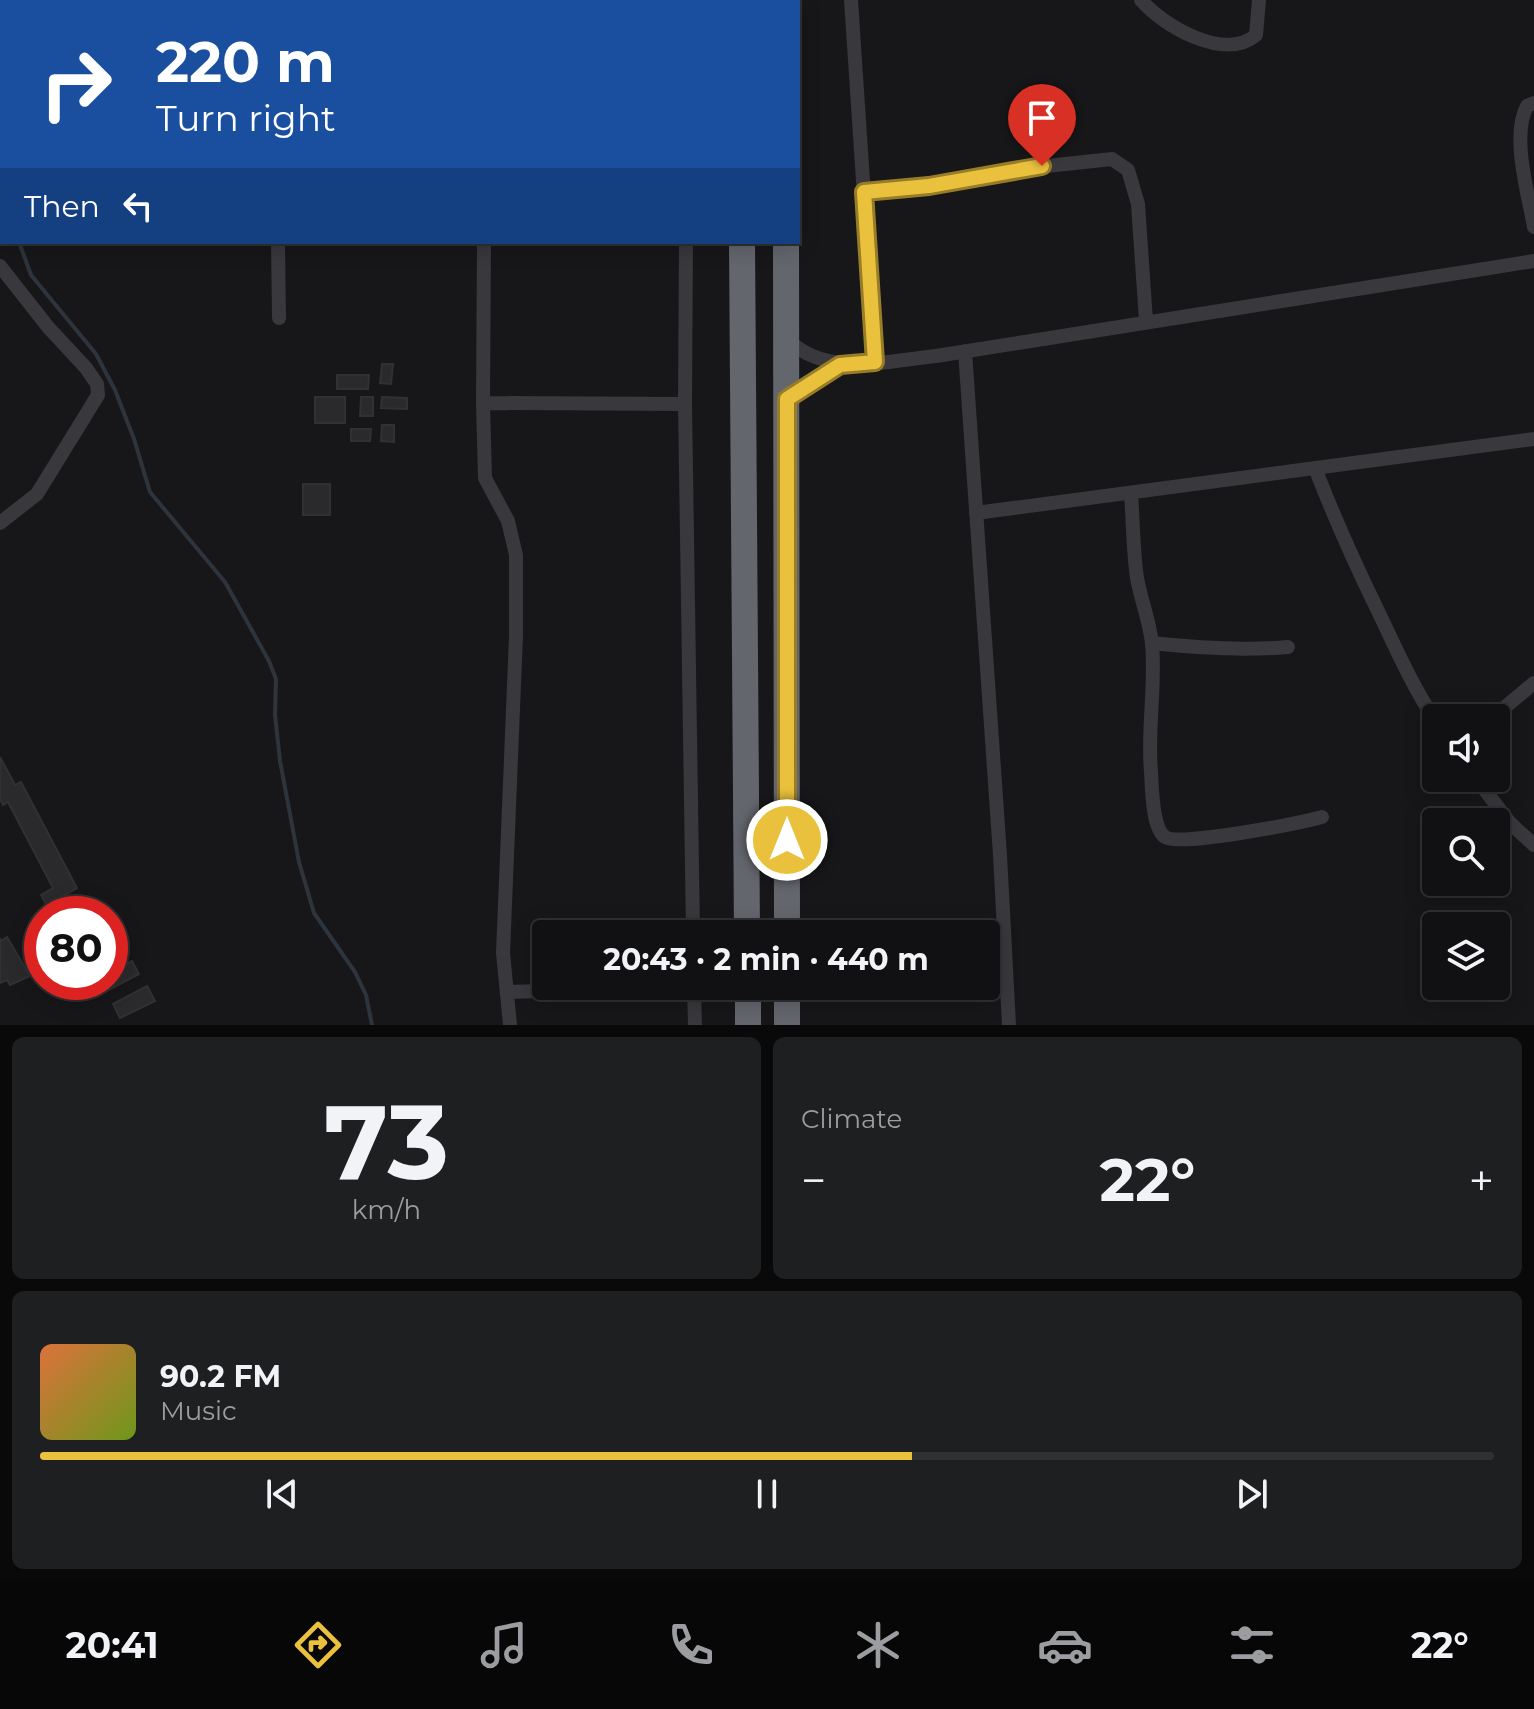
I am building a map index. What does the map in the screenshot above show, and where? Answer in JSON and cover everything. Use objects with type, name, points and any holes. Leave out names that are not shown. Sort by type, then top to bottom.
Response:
[{"type":"highway","points":[[742,244],[747,920]]},
{"type":"highway","points":[[786,244],[787,920]]},
{"type":"highway","points":[[748,1000],[748,1025]]},
{"type":"highway","points":[[787,1000],[787,1025]]},
{"type":"street","points":[[851,0],[875,362]]},
{"type":"street","points":[[1141,0],[1170,26],[1193,37],[1226,45],[1241,44],[1256,35],[1259,0]]},
{"type":"street","points":[[1534,103],[1527,106],[1520,118],[1523,161],[1534,227]]},
{"type":"street","points":[[864,192],[929,186],[1019,169],[1112,159],[1128,170],[1138,204],[1146,321]]},
{"type":"street","points":[[278,244],[279,318]]},
{"type":"street","points":[[484,244],[485,478],[508,521],[516,555],[516,636],[503,953],[510,1025]]},
{"type":"street","points":[[686,244],[685,404],[693,920]]},
{"type":"street","points":[[787,339],[812,357],[840,365],[875,362],[965,351],[1534,261]]},
{"type":"street","points":[[0,266],[48,327],[86,368],[97,384],[98,395],[37,494],[0,523]]},
{"type":"street","points":[[965,351],[1009,1025]]},
{"type":"street","points":[[787,399],[840,365]]},
{"type":"street","points":[[483,403],[685,404]]},
{"type":"street","points":[[976,513],[1534,439]]},
{"type":"street","points":[[1315,468],[1336,523],[1425,704]]},
{"type":"street","points":[[1131,493],[1137,575],[1152,643],[1148,746],[1155,815],[1164,837],[1208,837],[1288,826],[1322,817]]},
{"type":"street","points":[[1152,643],[1255,650],[1288,647]]},
{"type":"street","points":[[1509,704],[1534,683]]},
{"type":"street","points":[[1486,792],[1509,822],[1534,845]]},
{"type":"street","points":[[507,992],[532,991]]},
{"type":"street","points":[[694,1000],[695,1025]]},
{"type":"building","points":[[382,364],[393,364],[391,384],[380,383]]},
{"type":"building","points":[[337,375],[369,375],[368,389],[337,389]]},
{"type":"building","points":[[315,397],[345,397],[345,423],[315,423]]},
{"type":"building","points":[[361,397],[373,397],[373,416],[360,416]]},
{"type":"building","points":[[382,397],[407,398],[407,409],[381,408]]},
{"type":"building","points":[[382,425],[394,425],[394,442],[381,441]]},
{"type":"building","points":[[351,429],[371,429],[370,441],[351,441]]},
{"type":"building","points":[[303,484],[330,484],[330,515],[303,515]]},
{"type":"building","points":[[0,757],[15,785],[21,782],[77,888],[63,896],[42,896],[53,888],[8,802],[3,805],[0,799]]},
{"type":"building","points":[[7,937],[24,966],[24,979],[10,985],[7,980],[0,983],[0,938],[1,941]]},
{"type":"building","points":[[132,961],[139,974],[128,980],[128,963]]},
{"type":"building","points":[[147,986],[155,1001],[120,1018],[113,1004],[128,1000],[128,996]]},
{"type":"waterway","points":[[20,244],[31,275],[96,354],[115,390],[150,492],[225,582],[269,661],[276,679],[275,715],[280,761],[299,862],[314,913],[355,972],[366,995],[372,1025]]},
{"type":"route","points":[[787,840],[787,399],[840,365],[875,362],[864,192],[929,186],[1042,166]]}]
